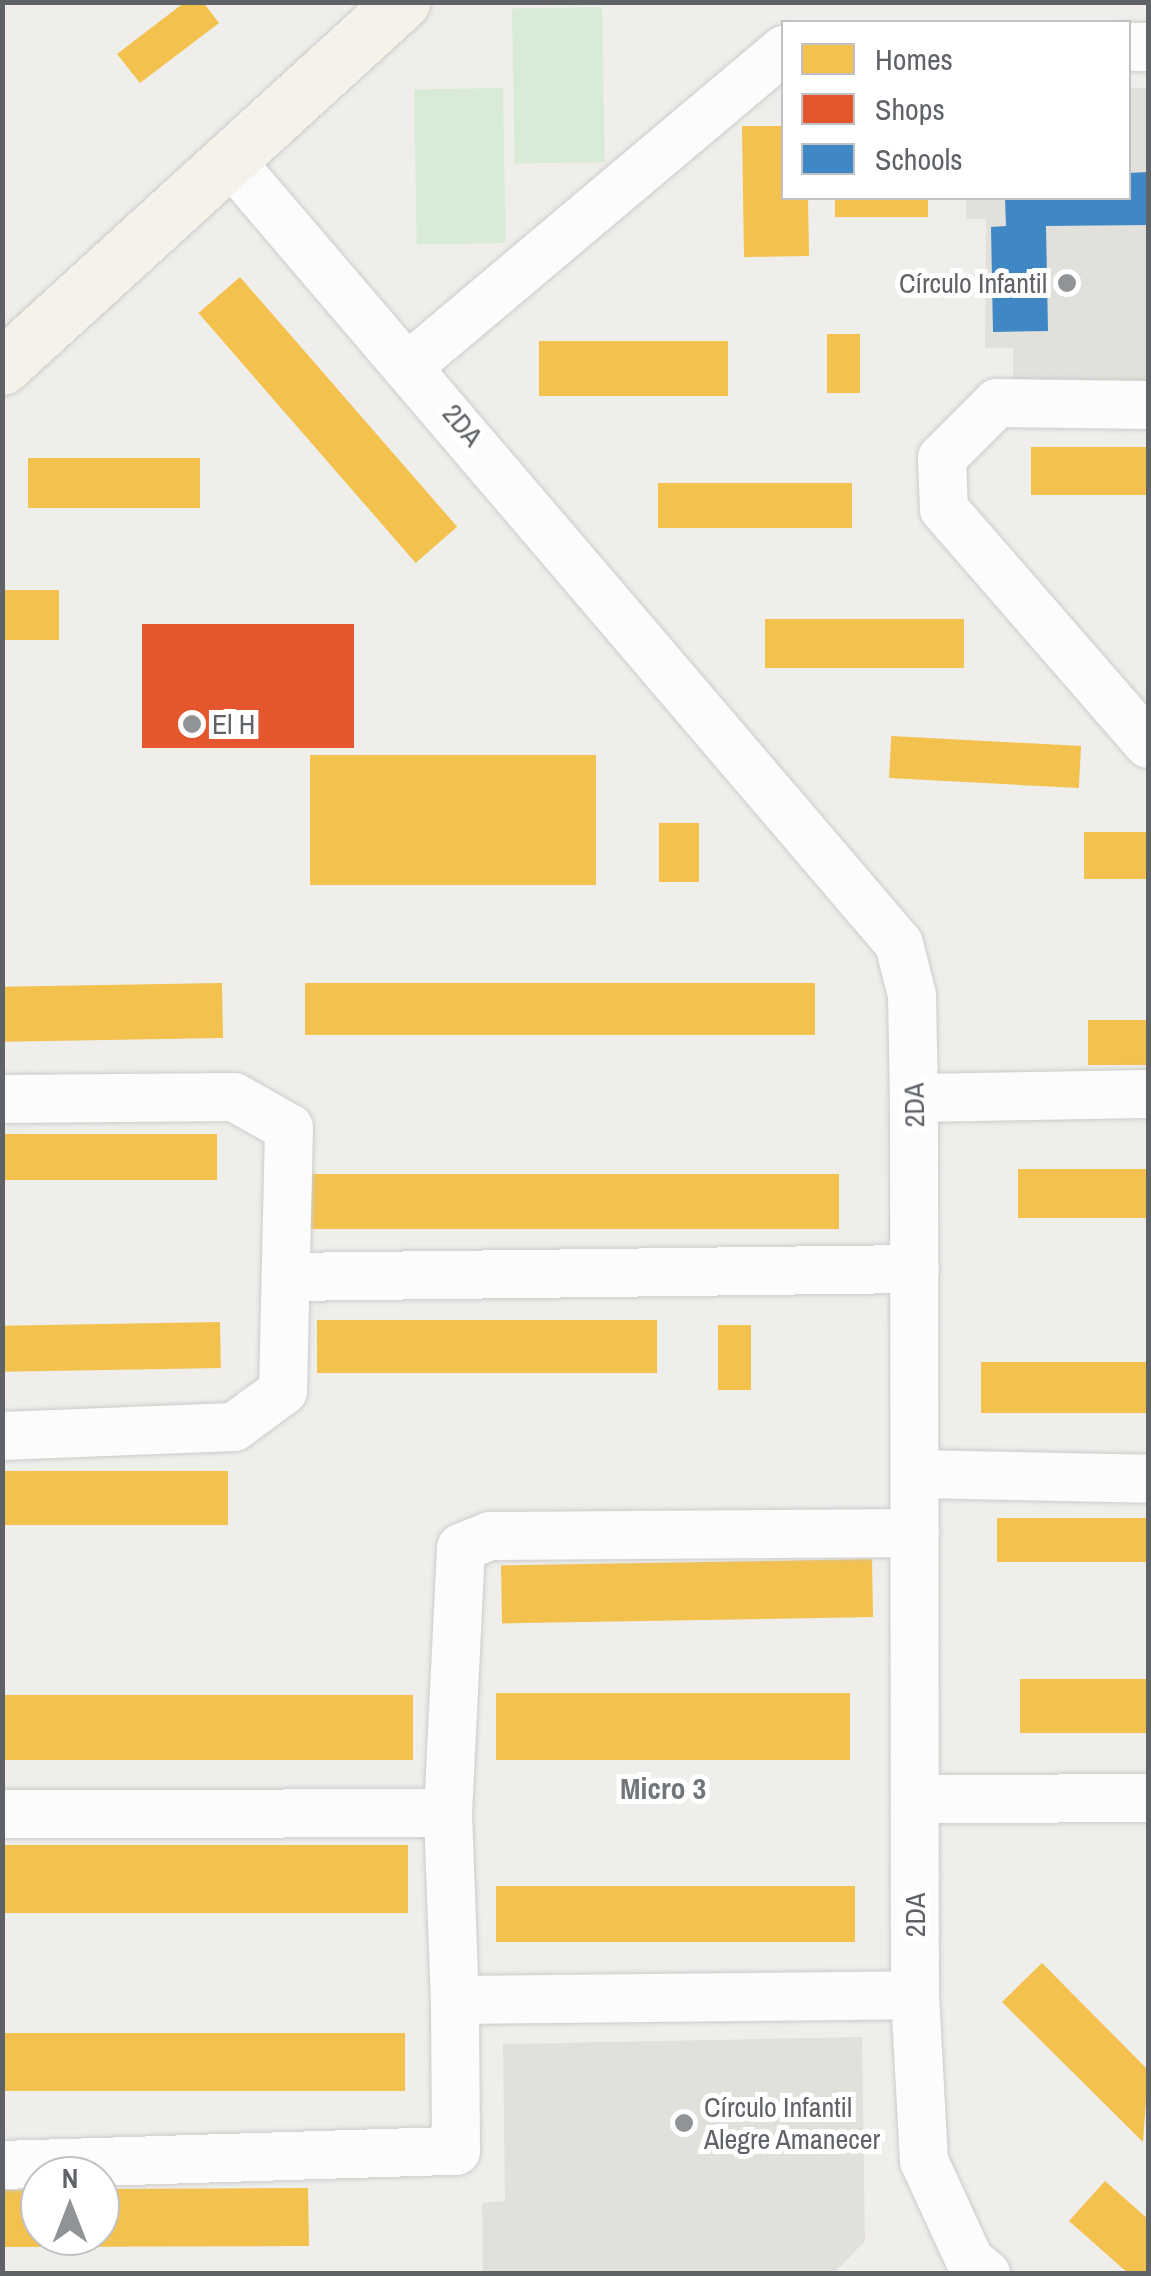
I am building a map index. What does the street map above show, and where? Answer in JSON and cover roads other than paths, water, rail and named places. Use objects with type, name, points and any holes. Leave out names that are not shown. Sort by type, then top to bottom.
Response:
[{"type":"main road","points":[[2,367],[234,164],[402,2]]},
{"type":"street","points":[[411,364],[781,53]]},
{"type":"street","name":"2DA","points":[[234,164],[411,364],[899,944],[912,996],[918,1474],[915,1996],[924,2161],[970,2261],[986,2274]]},
{"type":"street","points":[[1148,405],[997,403],[942,458],[944,509],[1148,744]]},
{"type":"street","points":[[914,1098],[1148,1094]]},
{"type":"street","points":[[2,1099],[234,1097],[289,1128],[283,1392],[234,1427],[2,1436]]},
{"type":"street","points":[[286,1276],[916,1269]]},
{"type":"street","points":[[918,1474],[1148,1479]]},
{"type":"street","points":[[2,2166],[456,2152],[448,1813],[461,1548],[490,1536],[915,1533]]},
{"type":"street","points":[[916,1800],[1148,1798]]},
{"type":"street","points":[[2,1814],[448,1813]]},
{"type":"street","points":[[455,2000],[915,1996]]},
{"type":"place","name":"Círculo Infantil","points":[[1067,283]]},
{"type":"place","name":"El H","points":[[192,724]]},
{"type":"place","name":"Círculo Infantil Alegre Amanecer","points":[[684,2123]]},
{"type":"district","name":"Micro 3","points":[[663,1788]]}]
